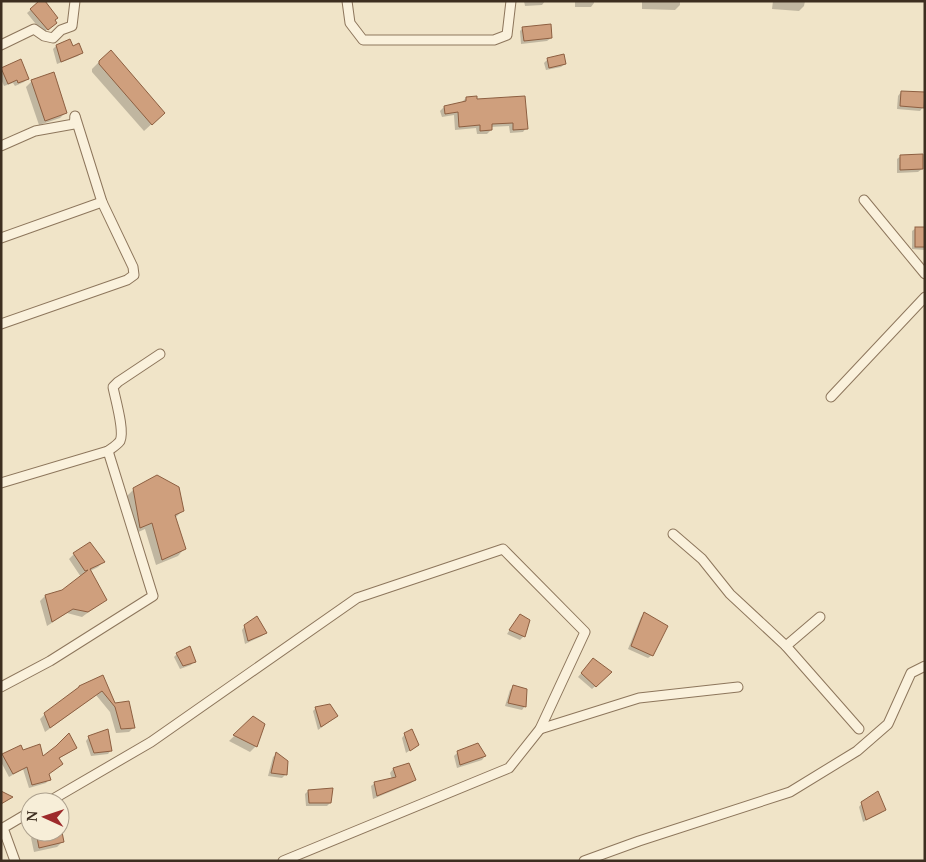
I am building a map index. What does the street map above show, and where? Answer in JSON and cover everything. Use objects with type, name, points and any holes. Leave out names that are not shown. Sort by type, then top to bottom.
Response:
[{"type":"street","points":[[1,45],[34,29],[44,36],[53,38],[61,30],[72,26],[74,1]]},
{"type":"street","points":[[347,1],[350,23],[363,40],[494,40],[507,35],[511,1]]},
{"type":"street","points":[[1,146],[35,131],[74,124],[75,116],[102,202],[133,267],[134,275],[127,280],[1,324]]},
{"type":"street","points":[[864,200],[925,274]]},
{"type":"street","points":[[1,238],[102,202]]},
{"type":"street","points":[[831,396],[925,296]]},
{"type":"street","points":[[1,483],[108,451],[118,444],[122,431],[113,387],[160,354]]},
{"type":"street","points":[[1,688],[50,661],[153,596],[108,451]]},
{"type":"street","points":[[673,534],[702,559],[730,594],[786,646],[859,729]]},
{"type":"street","points":[[65,792],[151,742],[357,598],[503,549],[585,632],[540,729],[509,768],[283,861]]},
{"type":"street","points":[[786,646],[820,617]]},
{"type":"street","points":[[584,861],[790,792],[857,751],[888,724],[911,673],[925,666]]},
{"type":"street","points":[[540,729],[639,698],[738,687]]},
{"type":"street","points":[[15,861],[3,828],[20,818]]},
{"type":"building","points":[[39,1],[45,1],[58,18],[55,20],[57,23],[48,30],[30,9]]},
{"type":"building","points":[[551,24],[552,38],[524,41],[522,27]]},
{"type":"building","points":[[70,39],[73,46],[79,43],[83,53],[61,62],[56,45]]},
{"type":"building","points":[[111,50],[165,113],[152,125],[99,64],[99,61]]},
{"type":"building","points":[[564,54],[566,64],[549,68],[547,58]]},
{"type":"building","points":[[21,59],[29,79],[18,83],[17,80],[8,84],[1,68]]},
{"type":"building","points":[[54,72],[67,113],[45,121],[31,80]]},
{"type":"building","points":[[901,91],[925,92],[924,108],[900,106]]},
{"type":"building","points":[[477,96],[477,99],[525,96],[528,129],[513,130],[513,123],[492,124],[492,130],[480,131],[480,125],[459,127],[458,112],[445,114],[444,106],[466,101],[466,97]]},
{"type":"building","points":[[923,154],[923,169],[900,170],[900,155]]},
{"type":"building","points":[[915,227],[925,227],[925,247],[915,247]]},
{"type":"building","points":[[157,475],[179,487],[184,511],[175,515],[186,549],[162,560],[152,523],[140,528],[133,488]]},
{"type":"building","points":[[90,542],[105,562],[90,569],[107,600],[88,612],[73,609],[52,622],[45,595],[62,590],[88,570],[85,571],[73,553]]},
{"type":"building","points":[[644,612],[668,626],[653,656],[631,646]]},
{"type":"building","points":[[520,614],[530,620],[525,637],[509,630]]},
{"type":"building","points":[[257,616],[267,633],[248,641],[244,625]]},
{"type":"building","points":[[190,646],[196,662],[183,666],[176,653]]},
{"type":"building","points":[[593,658],[612,672],[596,687],[581,673]]},
{"type":"building","points":[[103,675],[115,703],[129,701],[135,728],[121,729],[115,707],[102,691],[50,728],[44,713],[79,686]]},
{"type":"building","points":[[513,685],[527,689],[526,707],[508,703]]},
{"type":"building","points":[[330,704],[338,716],[321,727],[315,707]]},
{"type":"building","points":[[253,716],[265,724],[257,747],[233,735]]},
{"type":"building","points":[[108,729],[112,751],[94,753],[88,736]]},
{"type":"building","points":[[412,729],[419,745],[410,751],[404,733]]},
{"type":"building","points":[[69,733],[77,748],[59,758],[63,764],[49,774],[51,780],[32,785],[27,767],[13,774],[2,754],[21,745],[23,750],[40,744],[43,756]]},
{"type":"building","points":[[478,743],[486,756],[460,765],[457,751]]},
{"type":"building","points":[[276,752],[288,761],[287,775],[271,773]]},
{"type":"building","points":[[409,763],[416,780],[377,796],[374,782],[396,777],[393,768]]},
{"type":"building","points":[[333,788],[331,803],[309,803],[308,790]]},
{"type":"building","points":[[1,791],[13,797],[1,804]]},
{"type":"building","points":[[878,791],[886,810],[866,820],[861,802]]},
{"type":"building","points":[[38,842],[64,842],[39,848]]}]
